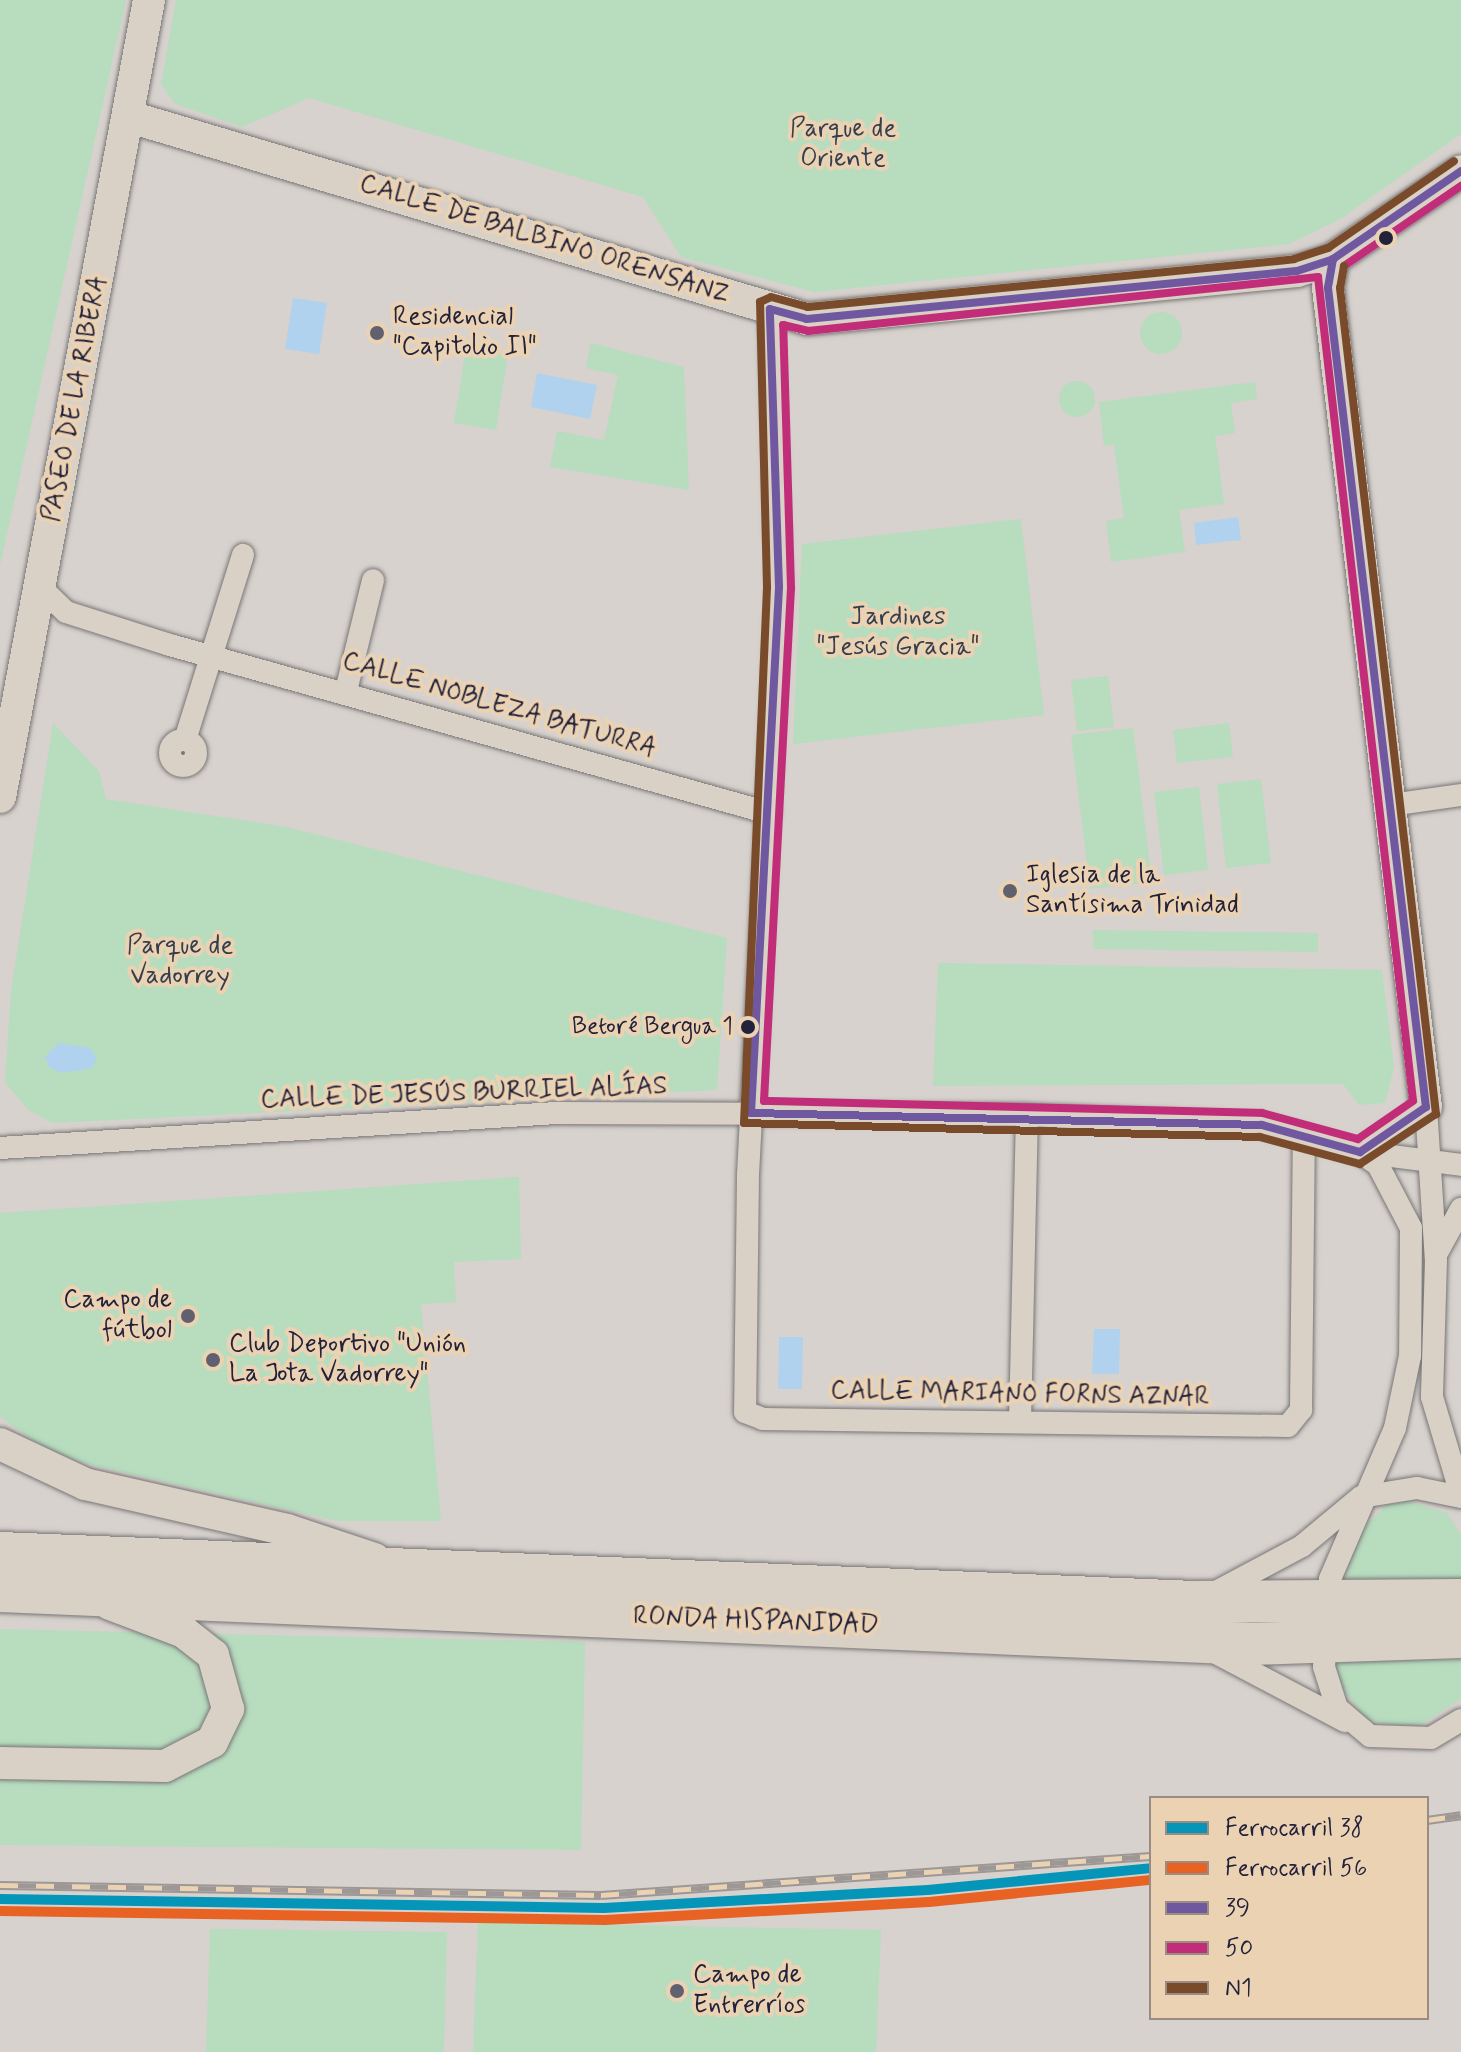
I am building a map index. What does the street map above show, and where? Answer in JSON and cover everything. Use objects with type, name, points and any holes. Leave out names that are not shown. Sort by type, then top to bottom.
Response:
[{"type":"highway","points":[[0,1553],[52,1574]]},
{"type":"highway","name":"RONDA HISPANIDAD","points":[[52,1574],[411,1571],[1191,1621]]},
{"type":"highway","name":"RONDA HISPANIDAD","points":[[52,1574],[93,1596],[1324,1623],[1461,1637]]},
{"type":"highway","points":[[0,1591],[52,1574]]},
{"type":"highway","name":"RONDA HISPANIDAD","points":[[1324,1623],[1461,1600]]},
{"type":"street","name":"PASEO DE LA RIBERA","points":[[0,797],[130,117],[149,0]]},
{"type":"street","name":"CALLE DE BALBINO ORENSANZ","points":[[130,117],[770,309],[827,318],[1274,276],[1333,259],[1461,171]]},
{"type":"street","points":[[1333,259],[1328,288],[1431,1162],[1436,1260],[1432,1397],[1461,1496],[1417,1488],[1361,1497],[1302,1546],[1191,1621],[1347,1723],[1403,1741],[1431,1738],[1461,1721]]},
{"type":"street","points":[[751,1113],[779,587],[770,309]]},
{"type":"street","points":[[185,740],[243,555]]},
{"type":"street","points":[[346,691],[373,580]]},
{"type":"street","name":"CALLE NOBLEZA BATURRA","points":[[40,587],[66,612],[769,813]]},
{"type":"street","points":[[33,624],[66,612]]},
{"type":"street","points":[[1390,805],[1461,795]]},
{"type":"street","points":[[1347,1723],[1328,1689],[1324,1623],[1361,1497],[1395,1428],[1407,1377],[1411,1228],[1378,1165],[1360,1152],[1426,1107]]},
{"type":"street","name":"CALLE DE JESÚS BURRIEL ALÍAS","points":[[0,1148],[556,1113],[1027,1115],[1262,1125],[1360,1152],[1461,1165]]},
{"type":"street","name":"CALLE MARIANO FORNS AZNAR","points":[[751,1113],[741,1400],[751,1417],[1288,1426],[1301,1410],[1304,1137]]},
{"type":"street","points":[[1020,1422],[1027,1115]]},
{"type":"street","points":[[1436,1260],[1461,1209]]},
{"type":"street","points":[[0,1444],[85,1484],[287,1530],[411,1571]]},
{"type":"street","points":[[0,1763],[165,1766],[195,1757],[220,1731],[228,1693],[213,1655],[172,1626],[93,1596]]},
{"type":"green space","points":[[0,0],[126,0],[0,565]]},
{"type":"green space","name":"Parque de Oriente","points":[[176,0],[1461,0],[1461,134],[1340,219],[1289,244],[814,292],[681,257],[643,197],[309,98],[242,127],[175,104],[161,84]]},
{"type":"green space","points":[[1161,312],[1176,318],[1182,333],[1176,348],[1161,354],[1146,348],[1140,333],[1146,318]]},
{"type":"green space","points":[[591,343],[684,367],[689,490],[550,467],[557,431],[604,440],[618,375],[586,368]]},
{"type":"green space","points":[[466,348],[508,355],[496,430],[454,423]]},
{"type":"green space","points":[[1077,381],[1090,386],[1095,399],[1090,412],[1077,417],[1064,412],[1059,399],[1064,386]]},
{"type":"green space","points":[[1255,382],[1257,399],[1231,403],[1235,433],[1215,436],[1224,504],[1179,510],[1185,552],[1111,562],[1106,521],[1124,518],[1114,445],[1104,446],[1099,402]]},
{"type":"green space","name":"Jardines \"Jesús Gracia\"","points":[[1021,519],[1044,715],[793,744],[802,544]]},
{"type":"green space","points":[[1108,676],[1114,727],[1077,731],[1071,680]]},
{"type":"green space","name":"Parque de Vadorrey","points":[[53,723],[99,771],[106,799],[287,827],[727,938],[717,1090],[52,1123],[27,1109],[5,1082],[11,991]]},
{"type":"green space","points":[[1229,723],[1233,757],[1177,763],[1173,730]]},
{"type":"green space","points":[[1133,728],[1152,882],[1090,889],[1071,735]]},
{"type":"green space","points":[[1261,779],[1271,863],[1226,868],[1217,784]]},
{"type":"green space","points":[[1199,787],[1208,870],[1164,875],[1154,792]]},
{"type":"green space","points":[[1093,930],[1318,933],[1318,952],[1093,949]]},
{"type":"green space","points":[[938,963],[1382,970],[1394,1067],[1385,1103],[1359,1105],[1343,1084],[933,1086]]},
{"type":"green space","name":"Club Deportivo \"Unión La Jota Vadorrey\"","points":[[519,1177],[521,1259],[454,1262],[456,1302],[421,1304],[441,1521],[338,1521],[91,1465],[48,1451],[0,1417],[0,1213]]},
{"type":"green space","points":[[1408,1501],[1447,1513],[1461,1535],[1461,1582],[1341,1588],[1362,1529],[1388,1504]]},
{"type":"green space","points":[[0,1629],[585,1642],[581,1850],[0,1845]]},
{"type":"green space","points":[[1461,1652],[1461,1699],[1414,1729],[1366,1720],[1338,1682],[1334,1657]]},
{"type":"green space","name":"Campo de Entrerríos","points":[[478,1922],[881,1930],[876,2052],[473,2052]]},
{"type":"green space","points":[[210,1929],[447,1932],[444,2052],[206,2052]]},
{"type":"water","points":[[293,298],[327,303],[319,354],[285,349]]},
{"type":"water","points":[[537,373],[597,385],[590,419],[531,407]]},
{"type":"water","points":[[1238,517],[1241,540],[1196,545],[1194,523]]},
{"type":"water","points":[[59,1043],[90,1048],[97,1058],[92,1068],[62,1073],[49,1067],[45,1057]]},
{"type":"water","points":[[1094,1329],[1120,1329],[1119,1374],[1092,1374]]},
{"type":"water","points":[[779,1337],[803,1337],[802,1389],[778,1389]]},
{"type":"railway","points":[[1429,1820],[1461,1815]]},
{"type":"railway","points":[[0,1885],[601,1895],[1149,1856]]},
{"type":"rail line","name":"38","points":[[0,1899],[604,1908],[928,1890],[1149,1868]]},
{"type":"rail line","name":"56","points":[[0,1911],[605,1920],[929,1902],[1149,1880]]},
{"type":"transit line","name":"N1","points":[[1344,266],[1340,288],[1436,1114],[1360,1164],[1260,1137],[744,1123],[767,587],[760,302],[771,297],[808,307],[1294,259],[1328,248],[1454,161]]},
{"type":"transit line","name":"39","points":[[1333,259],[1461,171]]},
{"type":"transit line","name":"50","points":[[1344,266],[1461,186]]},
{"type":"transit line","name":"39","points":[[1333,259],[1328,288],[1426,1107],[1360,1152],[1262,1125],[751,1113],[779,587],[770,309],[807,319],[1297,271],[1333,259]]},
{"type":"transit line","name":"50","points":[[1318,277],[1413,1101],[1358,1139],[1262,1113],[764,1101],[791,588],[783,325],[808,331],[1318,277]]},
{"type":"place","name":"Residencial \"Capitolio II\"","points":[[377,333]]},
{"type":"place","name":"Iglesia de la Santísima Trinidad","points":[[1010,891]]},
{"type":"place","name":"Betoré Bergua 1","points":[[748,1027]]},
{"type":"place","name":"Campo de fútbol","points":[[188,1316]]},
{"type":"place","name":"Club Deportivo \"Unión La Jota Vadorrey\"","points":[[213,1360]]},
{"type":"place","name":"Campo de Entrerríos","points":[[677,1991]]}]
